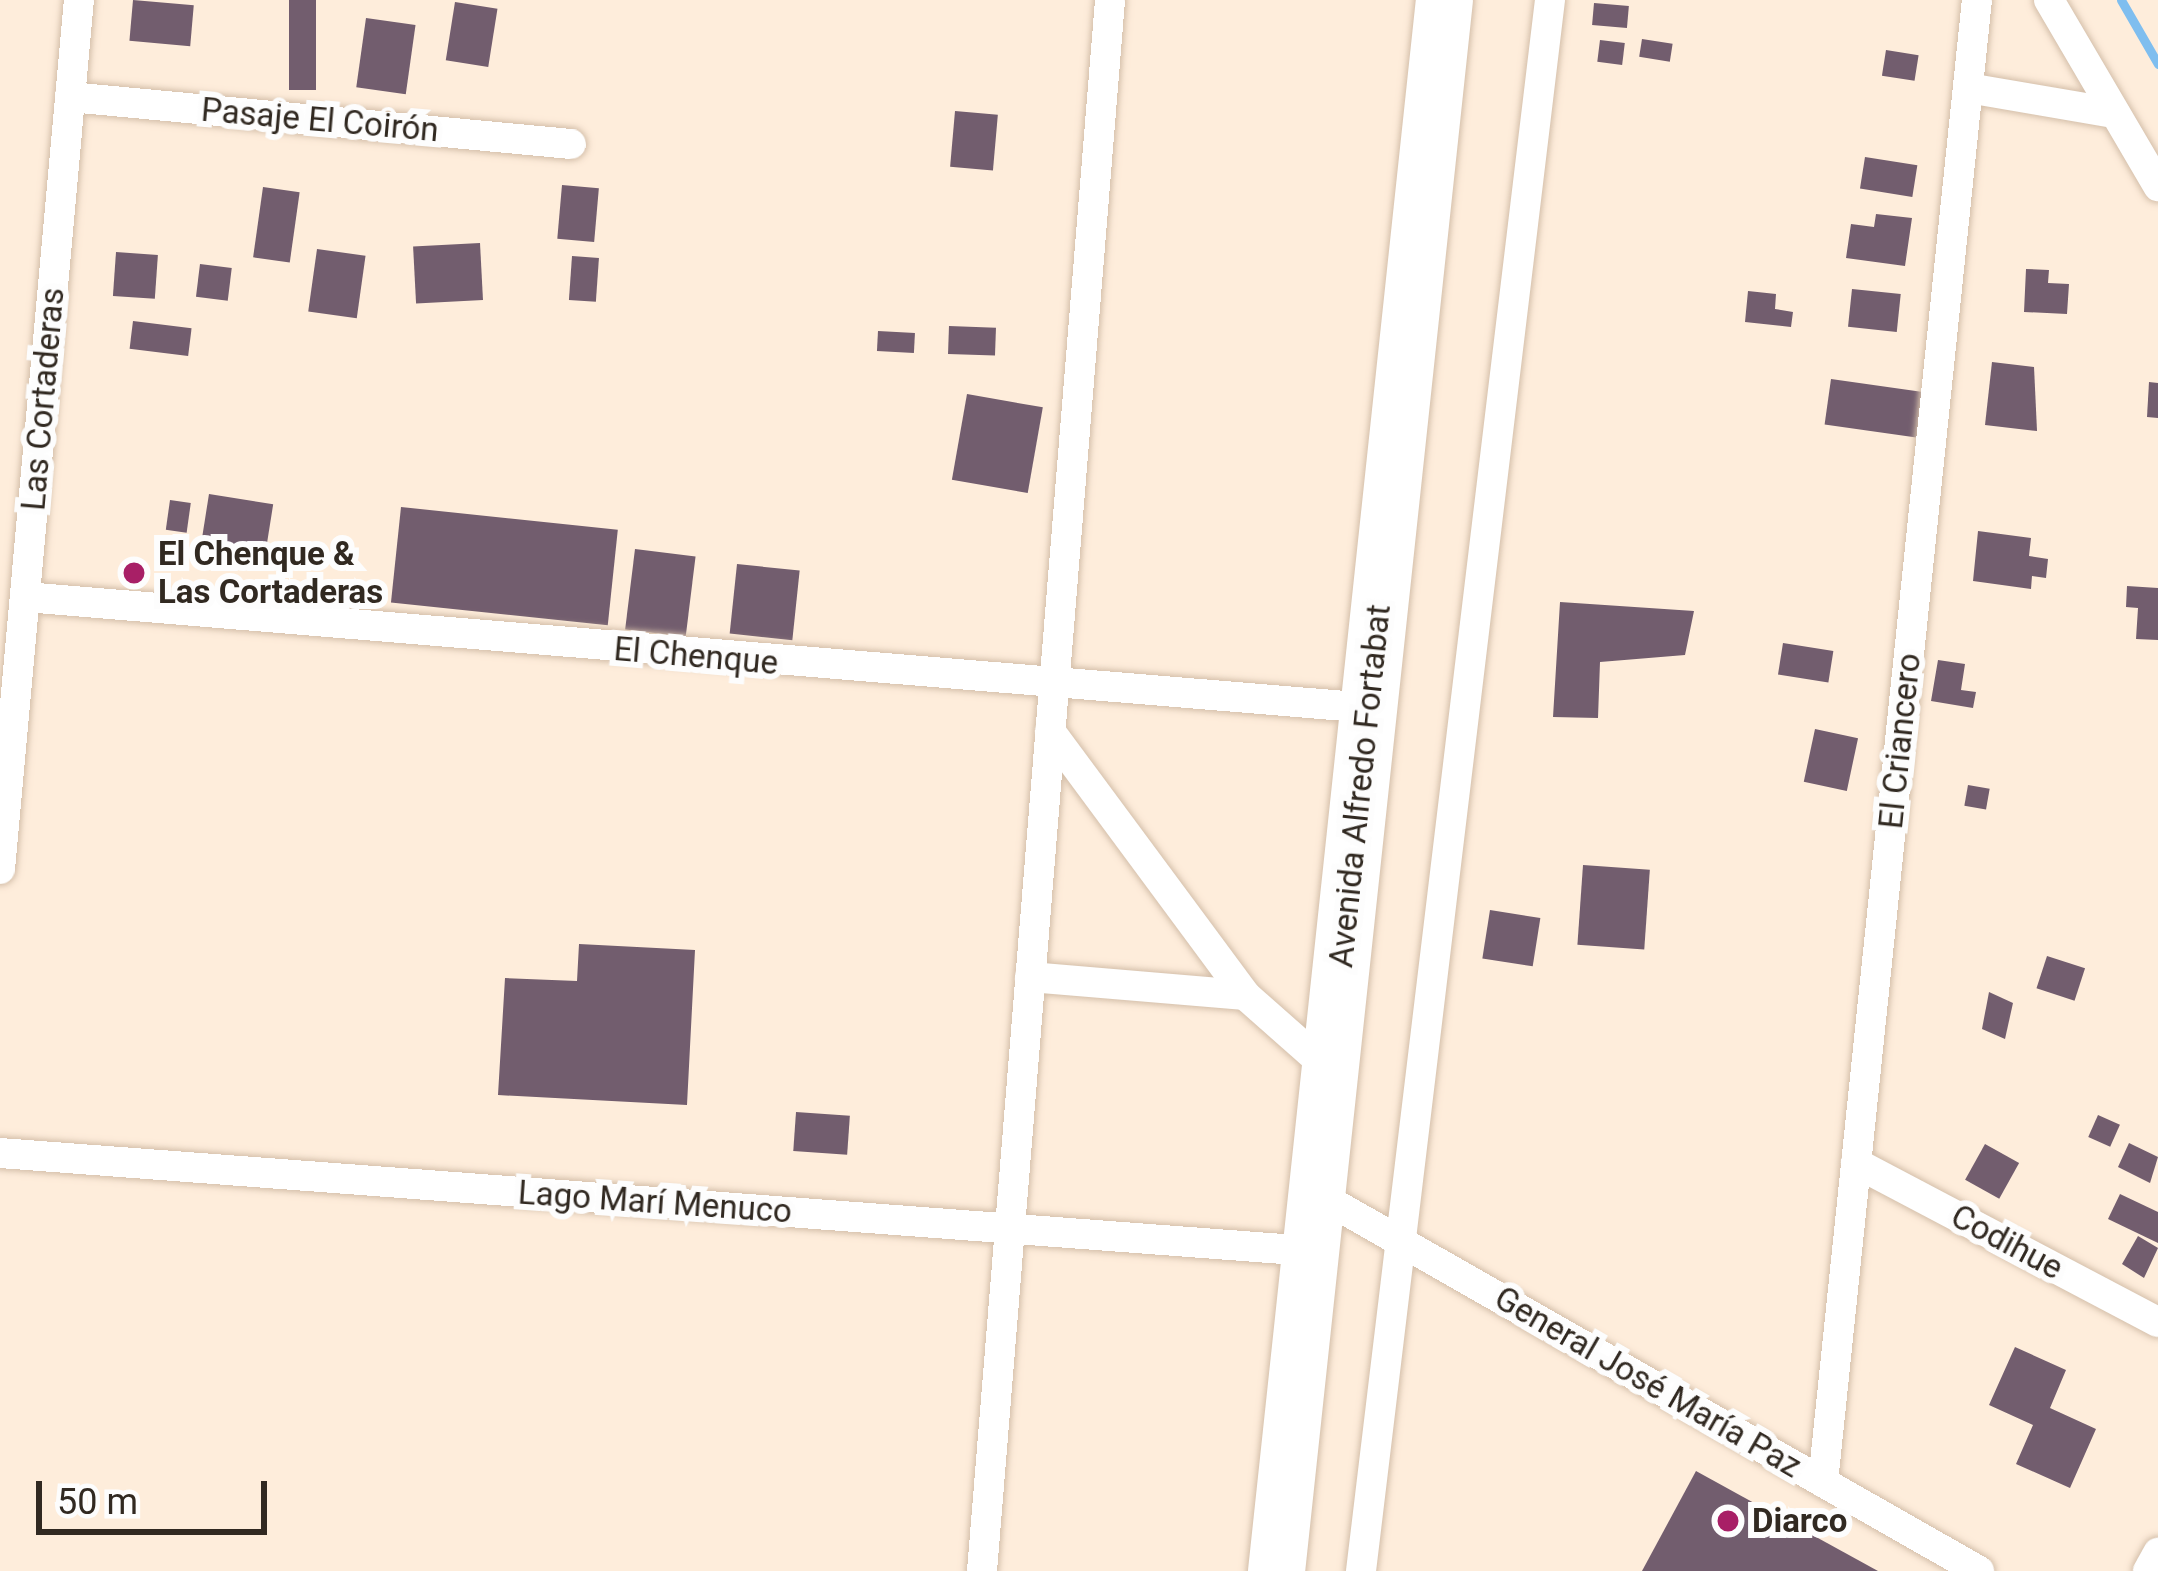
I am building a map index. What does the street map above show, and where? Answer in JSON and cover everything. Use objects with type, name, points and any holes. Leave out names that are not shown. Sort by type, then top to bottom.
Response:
[{"type":"highway","name":"Avenida Alfredo Fortabat","points":[[1276,1571],[1444,0]]},
{"type":"street","name":"Las Cortaderas","points":[[0,869],[79,0]]},
{"type":"street","points":[[982,1571],[1110,0]]},
{"type":"street","points":[[1361,1571],[1550,0]]},
{"type":"street","name":"El Criancero","points":[[1823,1482],[1977,0]]},
{"type":"street","points":[[2049,0],[2158,186]]},
{"type":"street","points":[[1968,88],[2115,113]]},
{"type":"street","name":"Pasaje El Coirón","points":[[70,97],[571,144]]},
{"type":"street","name":"El Chenque","points":[[25,598],[1369,708]]},
{"type":"street","points":[[1050,731],[1246,994],[1330,1070]]},
{"type":"street","points":[[1030,977],[1246,994]]},
{"type":"street","name":"Lago Marí Menuco","points":[[0,1153],[1311,1251]]},
{"type":"street","name":"Codihue","points":[[1856,1162],[2158,1322]]},
{"type":"street","name":"General José María Paz","points":[[1317,1194],[1979,1571]]},
{"type":"street","points":[[2148,1571],[2158,1553]]},
{"type":"building","points":[[133,0],[194,5],[190,46],[129,41]]},
{"type":"building","points":[[289,0],[316,0],[316,90],[289,90]]},
{"type":"building","points":[[455,2],[497,9],[488,67],[446,60]]},
{"type":"building","points":[[1594,3],[1629,6],[1627,28],[1592,25]]},
{"type":"building","points":[[366,18],[416,25],[406,94],[356,87]]},
{"type":"building","points":[[1642,39],[1673,44],[1670,62],[1639,57]]},
{"type":"building","points":[[1600,40],[1625,43],[1622,65],[1597,62]]},
{"type":"building","points":[[1886,50],[1919,55],[1915,81],[1882,76]]},
{"type":"building","points":[[955,111],[998,115],[993,171],[950,167]]},
{"type":"building","points":[[1865,157],[1917,165],[1912,197],[1860,189]]},
{"type":"building","points":[[562,185],[599,188],[594,242],[557,239]]},
{"type":"building","points":[[263,187],[300,192],[290,262],[253,257]]},
{"type":"building","points":[[1876,214],[1912,218],[1905,266],[1846,258],[1851,224],[1874,227]]},
{"type":"building","points":[[480,243],[483,300],[416,303],[413,247]]},
{"type":"building","points":[[317,249],[366,256],[357,318],[308,311]]},
{"type":"building","points":[[116,252],[158,255],[155,299],[113,296]]},
{"type":"building","points":[[572,256],[599,258],[596,302],[569,300]]},
{"type":"building","points":[[200,264],[232,268],[228,301],[196,297]]},
{"type":"building","points":[[2026,269],[2049,270],[2048,283],[2069,284],[2067,314],[2024,312]]},
{"type":"building","points":[[1852,289],[1901,294],[1897,332],[1848,327]]},
{"type":"building","points":[[1748,291],[1776,294],[1775,309],[1793,312],[1791,327],[1745,322]]},
{"type":"building","points":[[133,321],[192,328],[188,356],[130,349]]},
{"type":"building","points":[[949,326],[996,328],[995,356],[948,354]]},
{"type":"building","points":[[878,331],[915,333],[914,353],[877,351]]},
{"type":"building","points":[[1992,362],[2034,367],[2037,431],[1985,425]]},
{"type":"building","points":[[1831,379],[1928,393],[1922,438],[1825,425]]},
{"type":"building","points":[[2149,382],[2158,383],[2158,418],[2147,417]]},
{"type":"building","points":[[967,394],[1043,407],[1028,493],[952,480]]},
{"type":"building","points":[[209,494],[273,504],[263,568],[199,558]]},
{"type":"building","points":[[170,500],[191,503],[187,533],[166,530]]},
{"type":"building","points":[[401,507],[618,530],[608,625],[391,602]]},
{"type":"building","points":[[1978,531],[2031,538],[2029,556],[2048,559],[2046,578],[2032,576],[2031,589],[1973,581]]},
{"type":"building","points":[[635,549],[696,556],[686,637],[625,629]]},
{"type":"building","points":[[737,564],[800,571],[792,640],[730,634]]},
{"type":"building","points":[[2127,586],[2158,588],[2158,640],[2136,639],[2138,608],[2126,607]]},
{"type":"building","points":[[1560,602],[1694,611],[1685,655],[1600,662],[1598,718],[1553,717]]},
{"type":"building","points":[[1783,643],[1833,651],[1828,683],[1778,675]]},
{"type":"building","points":[[1938,660],[1965,664],[1961,690],[1976,692],[1973,708],[1931,701]]},
{"type":"building","points":[[1815,729],[1858,738],[1847,791],[1804,782]]},
{"type":"building","points":[[1968,785],[1990,789],[1986,810],[1964,806]]},
{"type":"building","points":[[1583,865],[1650,870],[1644,949],[1577,945]]},
{"type":"building","points":[[1490,910],[1540,918],[1533,966],[1482,958]]},
{"type":"building","points":[[579,944],[695,950],[687,1105],[498,1095],[505,978],[577,981]]},
{"type":"building","points":[[2047,956],[2085,968],[2075,1001],[2036,988]]},
{"type":"building","points":[[1989,992],[2013,1003],[2005,1039],[1982,1029]]},
{"type":"building","points":[[796,1112],[850,1116],[847,1155],[793,1151]]},
{"type":"building","points":[[2098,1115],[2120,1125],[2110,1147],[2088,1137]]},
{"type":"building","points":[[2129,1143],[2158,1157],[2150,1183],[2118,1167]]},
{"type":"building","points":[[1985,1144],[2019,1163],[1999,1199],[1965,1180]]},
{"type":"building","points":[[2120,1194],[2158,1212],[2158,1243],[2108,1219]]},
{"type":"building","points":[[2138,1236],[2158,1248],[2144,1278],[2122,1264]]},
{"type":"building","points":[[2015,1347],[2066,1370],[2050,1408],[2096,1429],[2070,1488],[2016,1464],[2033,1425],[1989,1405]]},
{"type":"building","name":"Diarco","points":[[1696,1471],[1878,1571],[1642,1571]]},
{"type":"waterway","points":[[2121,0],[2158,64]]},
{"type":"place","name":"El Chenque & Las Cortaderas","points":[[134,573]]},
{"type":"place","name":"Diarco","points":[[1728,1521]]}]
